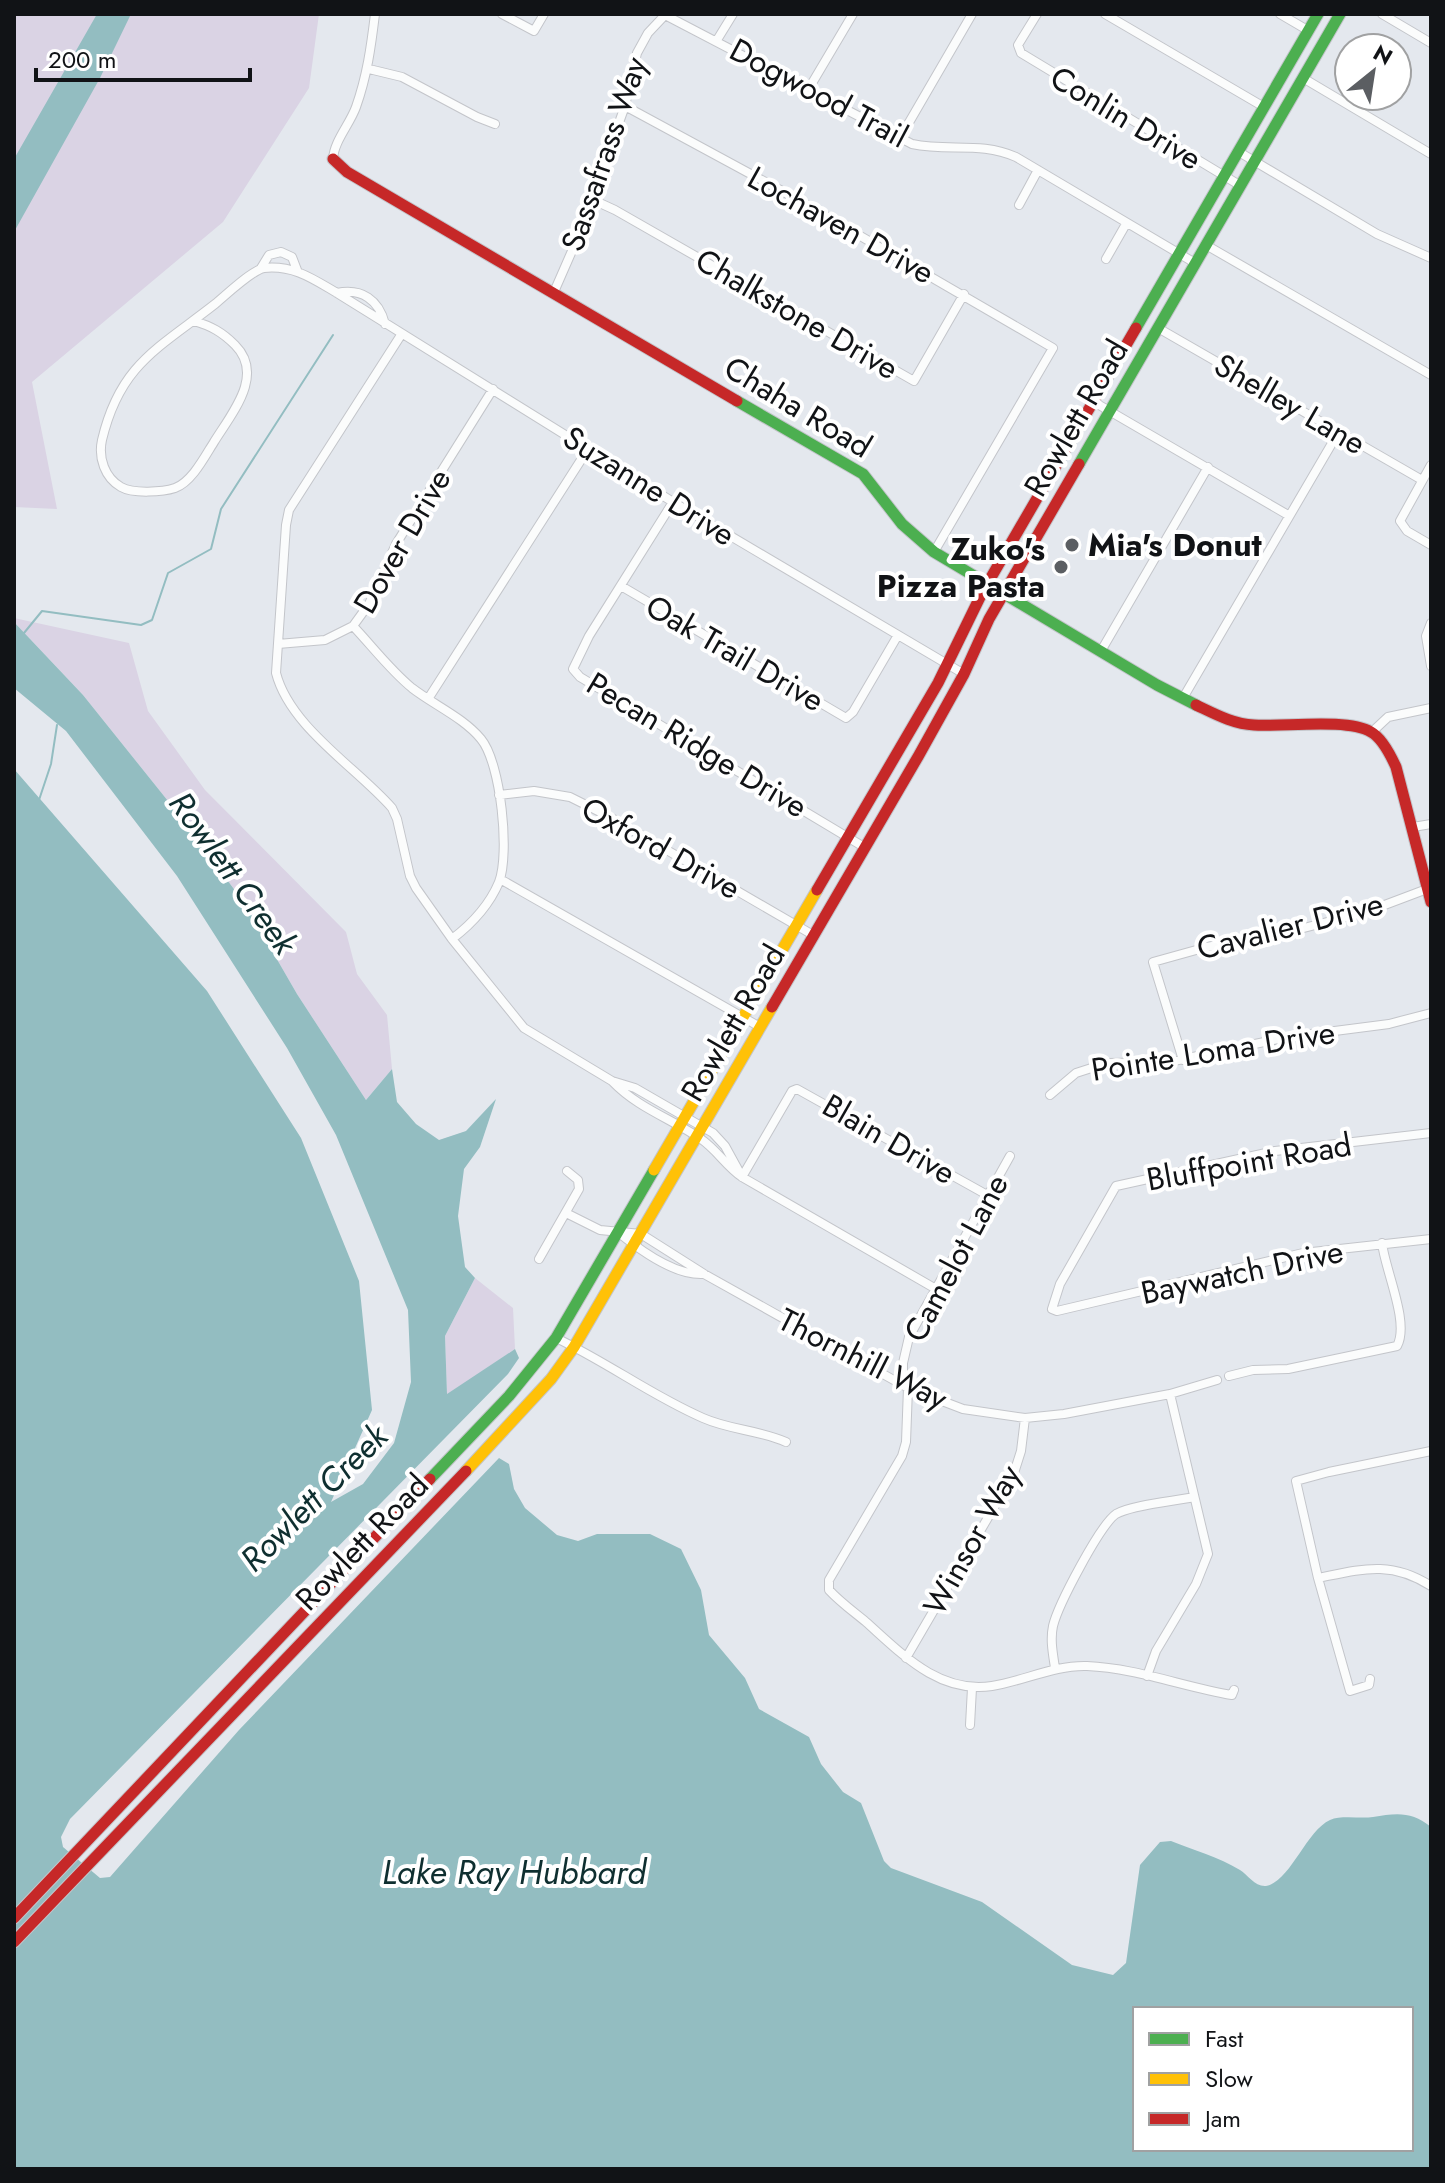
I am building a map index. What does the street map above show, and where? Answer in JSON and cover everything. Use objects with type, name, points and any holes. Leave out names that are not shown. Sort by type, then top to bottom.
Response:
[{"type":"main road","name":"Rowlett Road","points":[[14,1918],[509,1396],[556,1338],[948,665],[987,585],[1318,14]]},
{"type":"main road","name":"Rowlett Road","points":[[14,1942],[497,1439],[538,1395],[574,1347],[964,674],[989,619],[1340,14]]},
{"type":"main road","name":"Chaha Road","points":[[333,159],[347,172],[863,474],[902,524],[934,552],[1003,596],[1183,698],[1222,718],[1242,723],[1341,725],[1372,732]]},
{"type":"main road","points":[[1060,496],[1053,485],[1075,445],[1074,433]]},
{"type":"main road","points":[[1372,732],[1390,754],[1396,767],[1431,902]]},
{"type":"street","points":[[333,159],[333,149],[355,110],[369,69],[375,14]]},
{"type":"street","points":[[502,14],[534,31],[544,14]]},
{"type":"street","points":[[717,40],[733,14]]},
{"type":"street","points":[[808,90],[853,14]]},
{"type":"street","points":[[900,138],[972,14]]},
{"type":"street","name":"Conlin Drive","points":[[1037,14],[1018,45],[1024,56],[1241,186]]},
{"type":"street","points":[[1105,14],[1264,107]]},
{"type":"street","points":[[1280,14],[1309,31]]},
{"type":"street","points":[[1382,14],[1431,43]]},
{"type":"street","name":"Dogwood Trail","points":[[658,19],[665,15],[672,17],[900,138],[924,147],[986,147],[1001,150],[1195,263]]},
{"type":"street","name":"Sassafrass Way","points":[[554,292],[575,244],[625,106],[637,53],[658,19]]},
{"type":"street","points":[[369,69],[402,77],[495,124]]},
{"type":"street","points":[[1303,78],[1431,154]]},
{"type":"street","name":"Lochaven Drive","points":[[625,106],[795,198],[1053,348],[934,552]]},
{"type":"street","points":[[1239,152],[1377,234],[1431,258]]},
{"type":"street","points":[[1019,205],[1038,170]]},
{"type":"street","name":"Chalkstone Drive","points":[[591,199],[914,381],[964,294]]},
{"type":"street","points":[[1106,259],[1126,224]]},
{"type":"street","points":[[1206,245],[1431,375]]},
{"type":"street","points":[[194,321],[215,327],[244,354],[248,368],[244,393],[188,479],[176,488],[147,491],[123,489],[110,478],[102,465],[100,447],[113,400],[128,378],[157,347],[261,268],[269,255],[281,252],[292,257],[297,270]]},
{"type":"street","points":[[261,268],[297,270],[337,293],[355,291],[380,309],[385,324]]},
{"type":"street","name":"Suzanne Drive","points":[[337,293],[673,502],[964,674]]},
{"type":"street","name":"Shelley Lane","points":[[1158,328],[1422,480]]},
{"type":"street","points":[[401,335],[289,510],[276,673],[283,695],[311,729],[392,808],[410,876],[452,939],[524,1028],[612,1081],[635,1088],[700,1131],[726,1166],[742,1177],[936,1289]]},
{"type":"street","name":"Dover Drive","points":[[278,644],[325,640],[353,626],[369,604],[396,544],[493,389]]},
{"type":"street","points":[[1094,402],[1288,515]]},
{"type":"street","points":[[1183,698],[1338,433]]},
{"type":"street","points":[[428,699],[588,449]]},
{"type":"street","points":[[1431,465],[1400,521],[1402,526],[1431,545]]},
{"type":"street","points":[[1101,651],[1208,467]]},
{"type":"street","name":"Pecan Ridge Drive","points":[[673,502],[573,669],[864,847]]},
{"type":"street","name":"Oak Trail Drive","points":[[621,586],[847,718],[898,635]]},
{"type":"street","points":[[1431,623],[1426,636],[1431,666]]},
{"type":"street","points":[[353,626],[395,672],[480,738],[492,760],[503,822],[500,879],[471,925],[452,939]]},
{"type":"street","points":[[1372,732],[1388,717],[1431,708]]},
{"type":"street","name":"Oxford Drive","points":[[499,795],[534,791],[570,797],[813,935]]},
{"type":"street","points":[[1413,827],[1431,824]]},
{"type":"street","points":[[500,879],[760,1027]]},
{"type":"street","name":"Cavalier Drive","points":[[1183,1060],[1153,962],[1366,912],[1427,889]]},
{"type":"street","name":"Pointe Loma Drive","points":[[1050,1095],[1068,1078],[1091,1067],[1124,1061],[1157,1063],[1183,1060],[1300,1035],[1389,1024],[1431,1013]]},
{"type":"street","name":"Blain Drive","points":[[742,1177],[792,1091],[797,1089],[989,1196]]},
{"type":"street","name":"Bluffpoint Road","points":[[1055,1311],[1052,1309],[1053,1300],[1060,1284],[1116,1186],[1275,1151],[1431,1133]]},
{"type":"street","name":"Camelot Lane","points":[[906,1658],[829,1590],[829,1580],[902,1456],[906,1442],[908,1388],[903,1376],[909,1337],[1010,1156]]},
{"type":"street","points":[[539,1259],[580,1186],[578,1180],[567,1171]]},
{"type":"street","points":[[566,1213],[591,1227],[619,1233]]},
{"type":"street","name":"Thornhill Way","points":[[619,1233],[641,1234],[704,1274],[908,1388],[963,1409],[1025,1418],[1064,1414],[1170,1394],[1217,1380]]},
{"type":"street","name":"Thornhill Way","points":[[619,1233],[634,1246],[691,1275],[704,1274]]},
{"type":"street","name":"Baywatch Drive","points":[[1055,1311],[1205,1278],[1278,1258],[1431,1239]]},
{"type":"street","points":[[1229,1376],[1253,1370],[1315,1365],[1397,1346],[1400,1341],[1399,1315],[1382,1243]]},
{"type":"street","points":[[556,1338],[706,1420],[786,1442]]},
{"type":"street","points":[[1147,1676],[1156,1651],[1196,1584],[1208,1554],[1170,1394]]},
{"type":"street","name":"Winsor Way","points":[[906,1658],[1014,1473],[1021,1451],[1025,1418]]},
{"type":"street","points":[[1370,1679],[1369,1685],[1350,1691],[1318,1578],[1296,1481],[1431,1451]]},
{"type":"street","points":[[1055,1668],[1051,1639],[1056,1616],[1072,1581],[1108,1521],[1126,1510],[1194,1497]]},
{"type":"street","points":[[1318,1578],[1385,1567],[1420,1578],[1431,1586]]},
{"type":"street","points":[[906,1658],[926,1673],[972,1688],[1015,1681],[1055,1668],[1091,1666],[1232,1695],[1234,1690]]},
{"type":"street","points":[[970,1725],[972,1688]]},
{"type":"shaded area","points":[[14,14],[319,14],[309,88],[223,222],[32,382],[57,509],[14,507]]},
{"type":"shaded area","points":[[14,618],[129,643],[148,711],[205,790],[346,932],[357,974],[387,1015],[392,1069],[366,1100],[297,994],[245,904],[176,811],[83,695],[14,622]]},
{"type":"shaded area","points":[[475,1278],[513,1308],[515,1349],[447,1395],[445,1336]]},
{"type":"water","points":[[97,14],[131,14],[100,78],[14,232],[14,159]]},
{"type":"water","name":"Lake Ray Hubbard","points":[[14,622],[83,695],[176,811],[245,904],[297,994],[366,1100],[392,1069],[397,1102],[416,1124],[439,1140],[466,1131],[496,1099],[480,1147],[464,1169],[458,1216],[465,1267],[475,1278],[445,1336],[447,1394],[515,1349],[519,1358],[508,1374],[70,1819],[61,1837],[63,1847],[100,1878],[110,1877],[239,1730],[499,1458],[509,1464],[514,1489],[525,1508],[557,1535],[578,1541],[597,1534],[650,1534],[681,1549],[701,1590],[709,1635],[745,1678],[759,1709],[809,1737],[821,1764],[843,1792],[861,1803],[884,1861],[891,1868],[982,1902],[1072,1965],[1113,1975],[1126,1963],[1140,1865],[1160,1842],[1171,1841],[1215,1857],[1240,1870],[1258,1885],[1266,1886],[1283,1876],[1313,1834],[1330,1820],[1404,1814],[1431,1827],[1431,2169],[14,2169],[14,769],[207,991],[301,1138],[359,1281],[372,1410],[331,1502],[363,1484],[394,1443],[411,1382],[408,1310],[336,1135],[287,1048],[177,876],[66,731],[14,688]]},
{"type":"waterway","points":[[24,633],[42,611],[141,625],[152,620],[168,573],[211,549],[221,509],[333,335]]},
{"type":"waterway","points":[[39,800],[51,764],[57,725]]},
{"type":"traffic: fast","points":[[1136,328],[1318,14]]},
{"type":"traffic: fast","points":[[1079,464],[1340,14]]},
{"type":"traffic: fast","points":[[737,401],[863,474],[902,524],[934,552],[1196,705]]},
{"type":"traffic: fast","points":[[430,1479],[509,1396],[556,1338],[654,1170]]},
{"type":"traffic: slow","points":[[654,1170],[817,890]]},
{"type":"traffic: slow","points":[[466,1471],[551,1379],[574,1347],[772,1007]]},
{"type":"traffic: jam","points":[[333,159],[347,172],[737,401]]},
{"type":"traffic: jam","points":[[817,890],[938,683],[982,593],[1136,328]]},
{"type":"traffic: jam","points":[[772,1007],[919,755],[964,674],[989,619],[1079,464]]},
{"type":"traffic: jam","points":[[1196,705],[1246,724],[1347,725],[1375,735],[1396,767],[1431,902]]},
{"type":"traffic: jam","points":[[14,1942],[466,1471]]},
{"type":"traffic: jam","points":[[14,1918],[430,1479]]},
{"type":"place","name":"Mia's Donut","points":[[1072,545]]},
{"type":"place","name":"Zuko's Pizza Pasta","points":[[1061,567]]},
{"type":"water label","name":"Rowlett Creek","points":[[233,873]]},
{"type":"water label","name":"Rowlett Creek","points":[[314,1498]]}]
